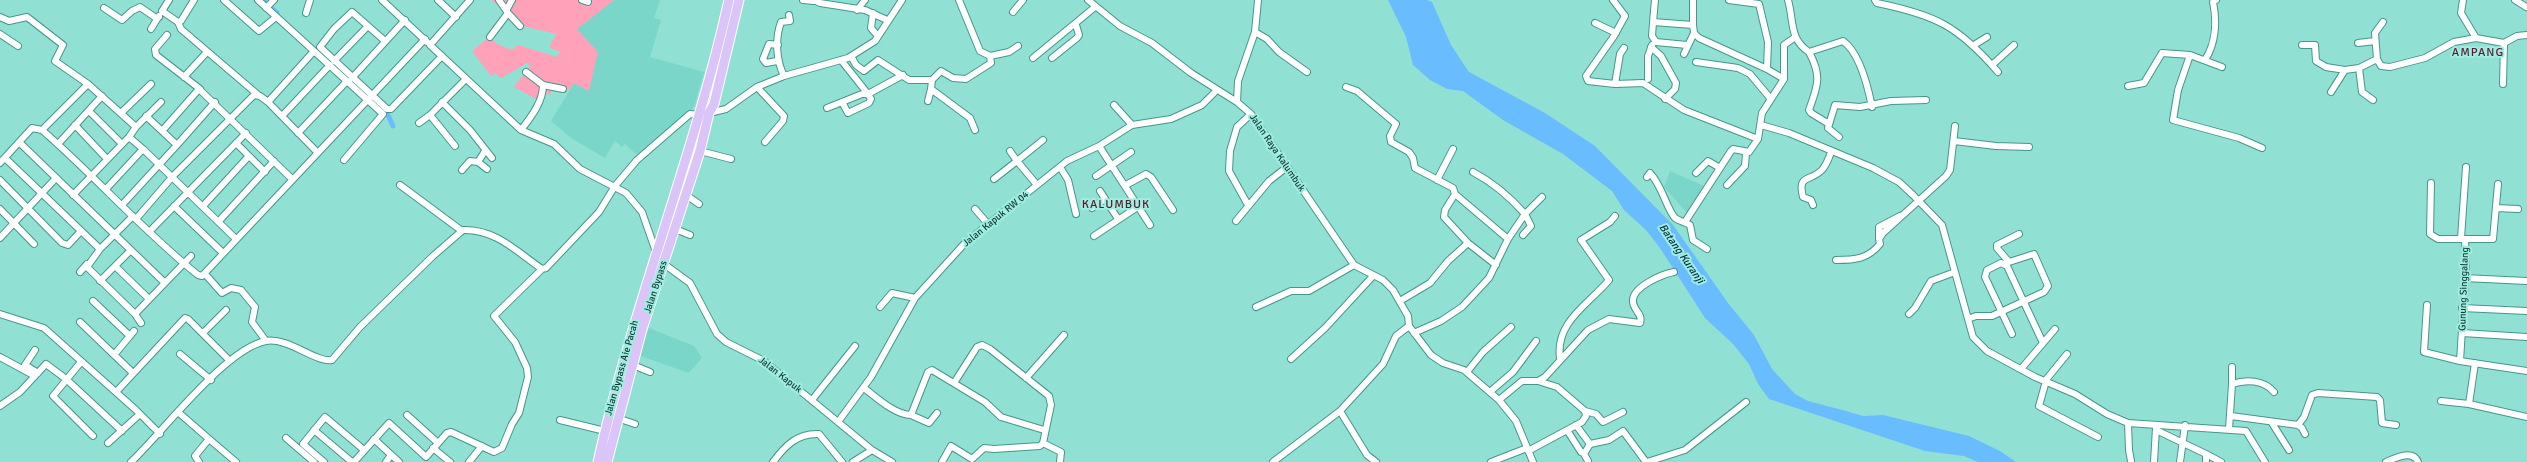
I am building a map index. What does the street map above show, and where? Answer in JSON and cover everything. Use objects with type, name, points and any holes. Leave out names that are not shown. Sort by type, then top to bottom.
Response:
[{"type":"highway","name":"Jalan Bypass","points":[[607,462],[617,418],[700,151],[704,114],[729,0]]},
{"type":"highway","points":[[704,114],[714,104],[739,0]]},
{"type":"highway","name":"Jalan Bypass Aie Pacah","points":[[598,462],[605,431],[656,255],[704,114]]},
{"type":"street","points":[[151,29],[169,0]]},
{"type":"street","points":[[178,22],[181,22],[194,0]]},
{"type":"street","points":[[224,0],[259,31],[276,17]]},
{"type":"street","points":[[258,0],[270,4],[276,17],[314,51],[332,63],[368,97],[379,110],[382,117],[344,160]]},
{"type":"street","points":[[306,12],[310,0]]},
{"type":"street","points":[[382,0],[522,130],[554,144],[580,169],[626,193],[642,212],[655,247],[656,255]]},
{"type":"street","points":[[438,0],[456,17]]},
{"type":"street","points":[[430,45],[470,0]]},
{"type":"street","points":[[499,0],[520,26]]},
{"type":"street","points":[[490,36],[507,11],[512,0]]},
{"type":"street","points":[[803,0],[814,0],[873,13],[887,20]]},
{"type":"street","points":[[857,10],[865,0]]},
{"type":"street","points":[[314,430],[353,462],[389,423],[423,459],[451,432],[494,452],[502,448],[512,424],[519,414],[528,377],[527,368],[515,342],[494,316],[542,269],[555,260],[599,212],[615,186],[637,160],[690,114],[704,114],[726,109],[757,87],[784,76],[851,56],[875,41],[900,0]]},
{"type":"street","points":[[959,0],[980,51],[990,56],[1009,52],[1018,46]]},
{"type":"street","points":[[1013,12],[1023,0]]},
{"type":"street","name":"Jalan Raya Kalumbuk","points":[[1088,0],[1120,26],[1152,43],[1216,91],[1237,102],[1251,114],[1354,265],[1383,280],[1400,301],[1408,316],[1409,326],[1431,355],[1443,363],[1467,372],[1491,391],[1516,421],[1533,462]]},
{"type":"street","points":[[1237,102],[1238,81],[1255,32],[1258,0]]},
{"type":"street","points":[[1613,0],[1625,16],[1616,33],[1599,55],[1586,78],[1591,81],[1615,84],[1642,83],[1664,99],[1684,110],[1758,139]]},
{"type":"street","points":[[1648,79],[1651,47],[1654,40],[1652,36],[1655,0]]},
{"type":"street","points":[[1684,54],[1694,33],[1693,0]]},
{"type":"street","points":[[1729,0],[1759,2],[1768,42],[1767,69]]},
{"type":"street","points":[[1788,0],[1794,38],[1809,52],[1818,71],[1819,81],[1809,110],[1811,114],[1829,124]]},
{"type":"street","points":[[1875,0],[1877,3],[1916,10],[1934,18],[1974,45],[1998,72]]},
{"type":"street","points":[[2205,60],[2212,47],[2215,21],[2213,2],[2216,0]]},
{"type":"street","points":[[2463,0],[2460,9],[2462,16],[2476,38]]},
{"type":"street","points":[[2515,0],[2526,7]]},
{"type":"street","points":[[104,8],[122,20],[132,11],[140,7],[156,18],[161,14]]},
{"type":"street","points":[[1033,58],[1096,7]]},
{"type":"street","points":[[332,63],[320,47],[334,29],[352,12],[385,41]]},
{"type":"street","points":[[873,13],[871,28],[878,36]]},
{"type":"street","points":[[161,14],[178,22],[181,29],[268,102],[317,152]]},
{"type":"street","points":[[784,76],[777,61],[778,45],[781,22],[790,21],[789,15]]},
{"type":"street","points":[[0,17],[9,21],[25,16],[63,45],[56,61],[88,84],[136,127]]},
{"type":"street","points":[[298,133],[405,20]]},
{"type":"street","points":[[1653,22],[1694,24]]},
{"type":"street","points":[[2383,22],[2376,28],[2375,41],[2377,59],[2383,67],[2396,66],[2425,58],[2454,42],[2476,38],[2504,43],[2517,36],[2527,35]]},
{"type":"street","points":[[1595,23],[1616,33]]},
{"type":"street","points":[[1052,58],[1077,38],[1078,35],[1076,24]]},
{"type":"street","points":[[282,116],[368,26]]},
{"type":"street","points":[[1255,32],[1307,72]]},
{"type":"street","points":[[1694,33],[1710,44],[1767,69],[1784,79]]},
{"type":"street","points":[[0,34],[18,46]]},
{"type":"street","points":[[167,34],[155,49],[156,55],[215,102],[229,118],[292,179]]},
{"type":"street","points":[[1974,45],[1987,37]]},
{"type":"street","points":[[1685,222],[1733,149],[1746,153],[1752,150],[1758,139],[1762,113],[1770,98],[1779,90],[1784,79],[1782,49],[1784,45],[1794,38]]},
{"type":"street","points":[[0,163],[20,143],[32,128],[42,130],[184,264],[198,276],[206,274],[223,253],[368,97],[425,39]]},
{"type":"street","points":[[1654,40],[1656,42],[1687,45]]},
{"type":"street","points":[[1809,52],[1843,41],[1848,45],[1864,75],[1872,106]]},
{"type":"street","points":[[2358,44],[2375,41]]},
{"type":"street","points":[[2503,84],[2504,43]]},
{"type":"street","points":[[777,61],[766,63],[763,59],[769,44],[778,45]]},
{"type":"street","points":[[1992,65],[2014,45]]},
{"type":"street","points":[[2302,45],[2315,45],[2316,61],[2324,66],[2345,70],[2359,68],[2377,59]]},
{"type":"street","points":[[1651,47],[1661,56],[1676,83],[1675,89],[1664,99]]},
{"type":"street","points":[[1615,84],[1620,54],[1624,48]]},
{"type":"street","points":[[268,102],[314,51]]},
{"type":"street","points":[[184,77],[208,52]]},
{"type":"street","points":[[2128,86],[2144,83],[2162,53],[2190,56],[2222,67]]},
{"type":"street","points":[[368,97],[387,109],[391,109],[442,56]]},
{"type":"street","points":[[851,56],[856,64],[864,71],[875,60],[880,60],[909,80],[932,80]]},
{"type":"street","points":[[928,101],[932,80],[941,71],[953,78],[966,79],[990,66],[990,56]]},
{"type":"street","points":[[2190,56],[2178,90],[2174,120],[2239,138],[2262,148]]},
{"type":"street","points":[[841,60],[871,99],[869,103],[849,113],[842,102]]},
{"type":"street","points":[[1696,62],[1738,68],[1750,74],[1770,98]]},
{"type":"street","points":[[850,70],[856,64]]},
{"type":"street","points":[[2359,68],[2362,92],[2373,100]]},
{"type":"street","points":[[2330,92],[2345,70]]},
{"type":"street","points":[[526,72],[543,85],[563,89]]},
{"type":"street","points":[[826,108],[862,94],[868,94],[903,75]]},
{"type":"street","points":[[419,123],[430,115],[466,79]]},
{"type":"street","points":[[42,130],[88,84]]},
{"type":"street","points":[[121,113],[151,84]]},
{"type":"street","points":[[522,130],[537,106],[543,85]]},
{"type":"street","points":[[757,87],[784,116],[783,121],[765,142]]},
{"type":"street","points":[[1346,87],[1357,92],[1396,124],[1390,136],[1391,142],[1408,152],[1413,158],[1415,168],[1454,188],[1455,194],[1508,239]]},
{"type":"street","points":[[162,131],[198,89],[200,89]]},
{"type":"street","points":[[931,89],[970,118],[975,130]]},
{"type":"street","name":"Jalan Kapuk RW 04","points":[[838,422],[864,388],[915,298],[943,265],[988,224],[1067,161],[1099,146],[1132,125],[1171,119],[1202,105],[1216,91]]},
{"type":"street","points":[[80,272],[100,249],[135,217],[229,118],[257,94]]},
{"type":"street","points":[[58,144],[102,96]]},
{"type":"street","points":[[1839,136],[1828,129],[1835,105],[1872,106],[1891,101],[1926,100]]},
{"type":"street","points":[[73,195],[121,143],[129,137],[146,116],[161,102]]},
{"type":"street","points":[[122,205],[215,102]]},
{"type":"street","points":[[442,102],[461,116],[485,151],[492,158]]},
{"type":"street","points":[[1114,105],[1132,125]]},
{"type":"street","points":[[89,111],[121,143]]},
{"type":"street","points":[[1248,205],[1229,171],[1230,151],[1236,127],[1251,114]]},
{"type":"street","points":[[430,115],[455,146]]},
{"type":"street","points":[[146,116],[177,145]]},
{"type":"street","points":[[1761,125],[1789,134],[1873,168],[1899,182],[1942,225],[1973,337],[1983,348],[2021,369],[2075,394],[2107,414],[2128,423],[2156,427],[2185,426],[2229,428],[2246,431]]},
{"type":"street","points":[[75,126],[107,159]]},
{"type":"street","points":[[1836,260],[1861,259],[1878,247],[1881,242],[1879,239],[1902,215],[1919,202],[1948,173],[1954,141],[1955,126]]},
{"type":"street","points":[[149,232],[246,133]]},
{"type":"street","points":[[129,137],[173,176],[236,239]]},
{"type":"street","points":[[994,179],[1043,140]]},
{"type":"street","points":[[1954,141],[1996,146],[2030,147]]},
{"type":"street","points":[[20,143],[165,283]]},
{"type":"street","points":[[236,143],[248,157],[265,172]]},
{"type":"street","points":[[1099,146],[1112,167],[1126,185],[1150,225]]},
{"type":"street","points":[[106,189],[143,149]]},
{"type":"street","points":[[1437,180],[1453,149]]},
{"type":"street","points":[[478,162],[485,151]]},
{"type":"street","points":[[700,151],[731,159]]},
{"type":"street","points":[[1010,151],[1037,185]]},
{"type":"street","points":[[1096,176],[1112,167],[1131,152]]},
{"type":"street","points":[[1813,205],[1811,200],[1803,197],[1801,184],[1803,180],[1822,170],[1831,152]]},
{"type":"street","points":[[1727,185],[1745,166],[1746,153]]},
{"type":"street","points":[[203,206],[248,157]]},
{"type":"street","points":[[5,158],[100,249]]},
{"type":"street","points":[[219,221],[274,161]]},
{"type":"street","points":[[462,170],[470,161],[478,162],[487,169]]},
{"type":"street","points":[[1696,173],[1708,161],[1720,168]]},
{"type":"street","points":[[1060,167],[1068,180],[1076,214]]},
{"type":"street","points":[[1236,221],[1273,176],[1287,167]]},
{"type":"street","points":[[2466,167],[2463,238],[2493,239],[2498,184]]},
{"type":"street","points":[[1473,172],[1486,178],[1506,193],[1525,214],[1531,226],[1524,235]]},
{"type":"street","points":[[1647,177],[1650,173],[1657,180],[1676,219],[1690,225],[1693,240],[1707,250]]},
{"type":"street","points":[[1126,185],[1146,174],[1151,177],[1173,210]]},
{"type":"street","points":[[0,238],[56,178]]},
{"type":"street","points":[[0,180],[64,245],[68,245],[81,231]]},
{"type":"street","name":"Gunung Singgalang","points":[[2432,183],[2430,234],[2438,239],[2463,238],[2464,278],[2460,361]]},
{"type":"street","points":[[400,185],[462,231],[495,236],[508,243],[542,269]]},
{"type":"street","points":[[1100,191],[1118,219]]},
{"type":"street","points":[[1455,194],[1445,210],[1444,217],[1468,243],[1496,265]]},
{"type":"street","points":[[686,195],[699,204]]},
{"type":"street","points":[[1414,333],[1441,321],[1462,307],[1489,278],[1508,239],[1525,214],[1542,197]]},
{"type":"street","points":[[1092,208],[1105,199]]},
{"type":"street","points":[[174,206],[223,253]]},
{"type":"street","points":[[1094,236],[1139,206]]},
{"type":"street","points":[[2496,208],[2518,209]]},
{"type":"street","points":[[0,209],[34,244]]},
{"type":"street","points":[[975,209],[988,224]]},
{"type":"street","points":[[1560,358],[1559,342],[1566,326],[1592,296],[1609,280],[1581,240],[1610,222],[1615,216]]},
{"type":"street","points":[[675,230],[690,235]]},
{"type":"street","points":[[131,462],[160,434],[178,412],[230,361],[245,350],[266,341],[291,345],[325,360],[332,360],[360,327],[433,256],[462,231]]},
{"type":"street","points":[[1968,320],[1976,316],[1992,316],[2023,300],[2044,292],[2048,284],[2034,254],[2010,262],[1997,248],[1997,245],[2019,234]]},
{"type":"street","points":[[1400,301],[1430,283],[1448,261],[1468,243]]},
{"type":"street","points":[[100,281],[131,250]]},
{"type":"street","points":[[135,314],[191,256]]},
{"type":"street","points":[[87,264],[87,267],[100,281],[135,314],[141,324]]},
{"type":"street","name":"Jalan Kapuk","points":[[664,264],[690,283],[717,334],[730,345],[764,361],[872,450],[892,462]]},
{"type":"street","points":[[2012,334],[1985,277],[1985,272],[2001,264],[2007,266],[2043,344]]},
{"type":"street","points":[[1256,307],[1291,291],[1309,290],[1354,265]]},
{"type":"street","points":[[115,266],[149,299]]},
{"type":"street","points":[[1538,381],[1545,377],[1560,358],[1588,330],[1609,319],[1640,323],[1640,316],[1633,304],[1634,298],[1645,284],[1663,274],[1674,272]]},
{"type":"street","points":[[1909,314],[1915,308],[1931,281],[1956,272]]},
{"type":"street","points":[[206,274],[222,293],[231,288],[241,290],[256,307],[252,322],[266,341]]},
{"type":"street","points":[[1291,359],[1325,328],[1373,276]]},
{"type":"street","points":[[2464,278],[2527,281]]},
{"type":"street","points":[[880,307],[892,293],[915,298]]},
{"type":"street","points":[[93,301],[132,333],[114,355]]},
{"type":"street","points":[[2427,305],[2424,352],[2460,361],[2527,371]]},
{"type":"street","points":[[2462,308],[2527,311]]},
{"type":"street","points":[[203,333],[226,310]]},
{"type":"street","points":[[0,314],[44,328],[116,392],[160,434]]},
{"type":"street","points":[[116,392],[133,372],[185,318],[203,333],[230,361]]},
{"type":"street","points":[[80,322],[133,372]]},
{"type":"street","points":[[1273,462],[1340,411],[1383,364],[1396,336],[1409,326]]},
{"type":"street","points":[[1467,372],[1483,352],[1511,327]]},
{"type":"street","points":[[2021,369],[2055,329]]},
{"type":"street","points":[[2462,333],[2527,337]]},
{"type":"street","points":[[1026,378],[1064,336]]},
{"type":"street","points":[[1491,391],[1513,372],[1536,341]]},
{"type":"street","points":[[942,462],[951,446],[972,459],[984,448],[994,449],[1040,446],[1043,442],[1044,430],[1051,401],[1026,378],[982,345],[977,347],[954,383]]},
{"type":"street","points":[[812,400],[855,346]]},
{"type":"street","points":[[35,350],[25,364],[36,375]]},
{"type":"street","points":[[180,354],[211,380]]},
{"type":"street","points":[[2067,354],[2045,381],[2039,406],[2098,437]]},
{"type":"street","points":[[0,357],[36,375]]},
{"type":"street","points":[[81,362],[53,396],[93,436]]},
{"type":"street","points":[[2469,404],[2475,363]]},
{"type":"street","points":[[0,406],[20,392],[46,364],[66,379],[122,431]]},
{"type":"street","points":[[633,365],[650,372]]},
{"type":"street","points":[[2229,428],[2231,416],[2232,366]]},
{"type":"street","points":[[911,415],[928,372],[932,370],[984,402],[1001,417],[1044,430]]},
{"type":"street","points":[[1499,400],[1522,381],[1538,381],[1557,387],[1586,412],[1596,414],[1603,422],[1623,412]]},
{"type":"street","points":[[2232,384],[2254,381],[2268,386],[2274,392]]},
{"type":"street","points":[[864,388],[883,402],[903,413],[929,423],[936,413]]},
{"type":"street","points":[[2298,425],[2304,416],[2312,395],[2318,393],[2359,397],[2377,396],[2380,400],[2382,424],[2396,425]]},
{"type":"street","points":[[2441,401],[2469,404],[2527,417]]},
{"type":"street","points":[[1588,461],[1583,456],[1590,444],[1608,440],[1623,431],[1647,462],[1685,450],[1746,402]]},
{"type":"street","points":[[1340,411],[1367,455],[1376,462]]},
{"type":"street","points":[[178,412],[236,462]]},
{"type":"street","points":[[1491,462],[1528,450],[1567,430],[1585,420],[1586,412]]},
{"type":"street","points":[[108,443],[140,414]]},
{"type":"street","points":[[407,415],[450,462]]},
{"type":"street","points":[[2231,416],[2272,423],[2298,425],[2302,428],[2305,434]]},
{"type":"street","points":[[324,462],[303,444],[327,417],[364,450]]},
{"type":"street","points":[[617,418],[635,424]]},
{"type":"street","points":[[2245,419],[2246,431],[2265,462]]},
{"type":"street","points":[[560,420],[605,431]]},
{"type":"street","points":[[2128,423],[2131,461]]},
{"type":"street","points":[[2272,423],[2289,450]]},
{"type":"street","points":[[1576,425],[1590,444]]},
{"type":"street","points":[[2180,462],[2185,426]]},
{"type":"street","points":[[2156,427],[2221,462]]},
{"type":"street","points":[[2154,462],[2156,427]]},
{"type":"street","points":[[1567,430],[1581,452]]},
{"type":"street","points":[[772,462],[790,441],[813,434],[819,434],[842,462]]},
{"type":"street","points":[[286,438],[314,462]]},
{"type":"street","points":[[199,462],[195,456],[209,439]]},
{"type":"street","points":[[374,439],[399,462]]},
{"type":"street","points":[[1043,442],[1061,452],[1060,462]]},
{"type":"street","points":[[469,462],[482,446]]},
{"type":"street","points":[[853,462],[872,450]]},
{"type":"street","points":[[2206,454],[2206,462]]},
{"type":"street","points":[[386,462],[391,455]]},
{"type":"street","points":[[2386,462],[2405,455],[2415,458],[2418,462]]},
{"type":"shaded area","points":[[491,0],[614,0],[577,29],[598,52],[589,91],[574,83],[569,90],[554,83],[550,95],[540,91],[536,99],[514,87],[530,66],[527,63],[501,78],[495,73],[491,76],[472,51],[489,37],[497,44],[512,50],[518,45],[557,57],[560,52],[549,47],[556,34],[523,26]]},
{"type":"shaded area","points":[[614,0],[660,0],[654,18],[661,20],[650,57],[704,72],[694,107],[637,155],[625,144],[622,147],[615,141],[605,158],[571,138],[551,121],[574,83],[589,91],[577,29]]},
{"type":"shaded area","points":[[1670,171],[1704,186],[1687,213],[1664,187]]},
{"type":"shaded area","points":[[649,328],[694,346],[702,358],[689,373],[638,355]]},
{"type":"water","name":"Batang Kuranji","points":[[1388,0],[1427,0],[1432,2],[1451,45],[1469,72],[1545,113],[1595,146],[1673,225],[1728,303],[1754,335],[1772,369],[1795,394],[1808,401],[1863,416],[1883,415],[1969,436],[2000,451],[2016,462],[1978,462],[1964,456],[1925,451],[1769,399],[1758,384],[1749,364],[1733,344],[1705,318],[1660,248],[1646,230],[1624,210],[1612,191],[1563,154],[1503,120],[1463,91],[1447,89],[1430,80],[1413,65],[1406,37]]},
{"type":"waterway","points":[[263,0],[277,13]]},
{"type":"waterway","points":[[367,96],[387,113],[393,126]]},
{"type":"district","name":"AMPANG","points":[[2478,53]]},
{"type":"district","name":"KALUMBUK","points":[[1116,205]]}]
